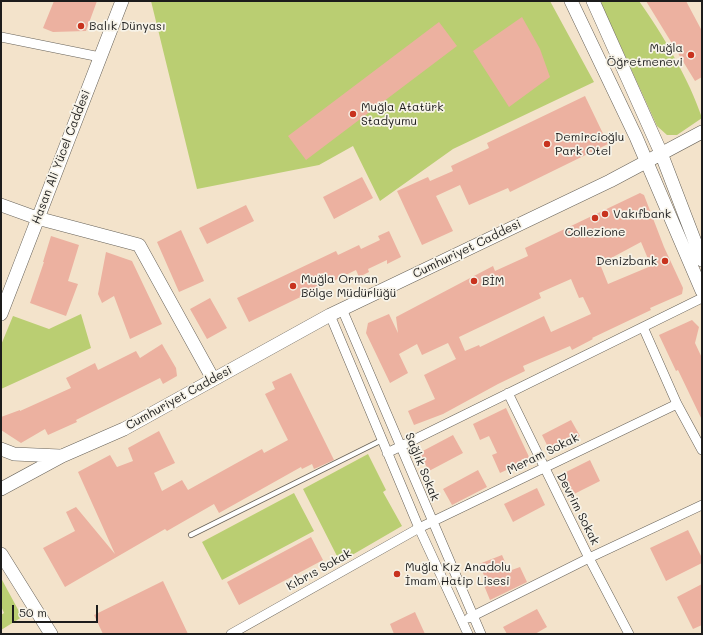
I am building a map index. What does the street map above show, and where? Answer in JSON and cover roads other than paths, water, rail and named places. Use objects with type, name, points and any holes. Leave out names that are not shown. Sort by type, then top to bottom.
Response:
[{"type":"main road","name":"Hasan Ali Yücel Caddesi","points":[[1,314],[122,1]]},
{"type":"main road","points":[[593,1],[661,153],[702,260]]},
{"type":"main road","points":[[577,3],[701,284]]},
{"type":"main road","name":"Cumhuriyet Caddesi","points":[[1,489],[62,456],[124,429],[330,315],[646,161],[702,132]]},
{"type":"main road","points":[[1,205],[37,218],[139,245],[213,379]]},
{"type":"main road","points":[[1,449],[14,454],[62,456]]},
{"type":"main road","points":[[1,554],[51,634]]},
{"type":"street","points":[[1,37],[100,57]]},
{"type":"street","points":[[387,452],[702,298]]},
{"type":"street","name":"Sağlık Sokak","points":[[342,309],[481,634]]},
{"type":"street","points":[[330,315],[419,528],[468,634]]},
{"type":"street","points":[[643,327],[677,404],[702,450]]},
{"type":"street","name":"Devrim Sokak","points":[[508,393],[543,467],[629,634]]},
{"type":"street","name":"Meram Sokak","points":[[419,528],[543,467],[677,404]]},
{"type":"street","points":[[462,622],[589,558],[702,505]]},
{"type":"street","name":"Kıbrıs Sokak","points":[[232,634],[419,528]]},
{"type":"lane","points":[[191,535],[382,440]]},
{"type":"place","name":"Balık Dünyası","points":[[81,26]]},
{"type":"place","name":"Muğla Öğretmenevi","points":[[691,55]]},
{"type":"place","name":"Muğla Atatürk Stadyumu","points":[[353,114]]},
{"type":"place","name":"Demircioğlu Park Otel","points":[[547,144]]},
{"type":"place","name":"Vakıfbank","points":[[605,214]]},
{"type":"place","name":"Collezione","points":[[595,218]]},
{"type":"place","name":"Denizbank","points":[[665,261]]},
{"type":"place","name":"BİM","points":[[474,281]]},
{"type":"place","name":"Muğla Orman Bölge Müdürlüğü","points":[[293,286]]},
{"type":"place","name":"Muğla Kız Anadolu İmam Hatip Lisesi","points":[[397,574]]}]
